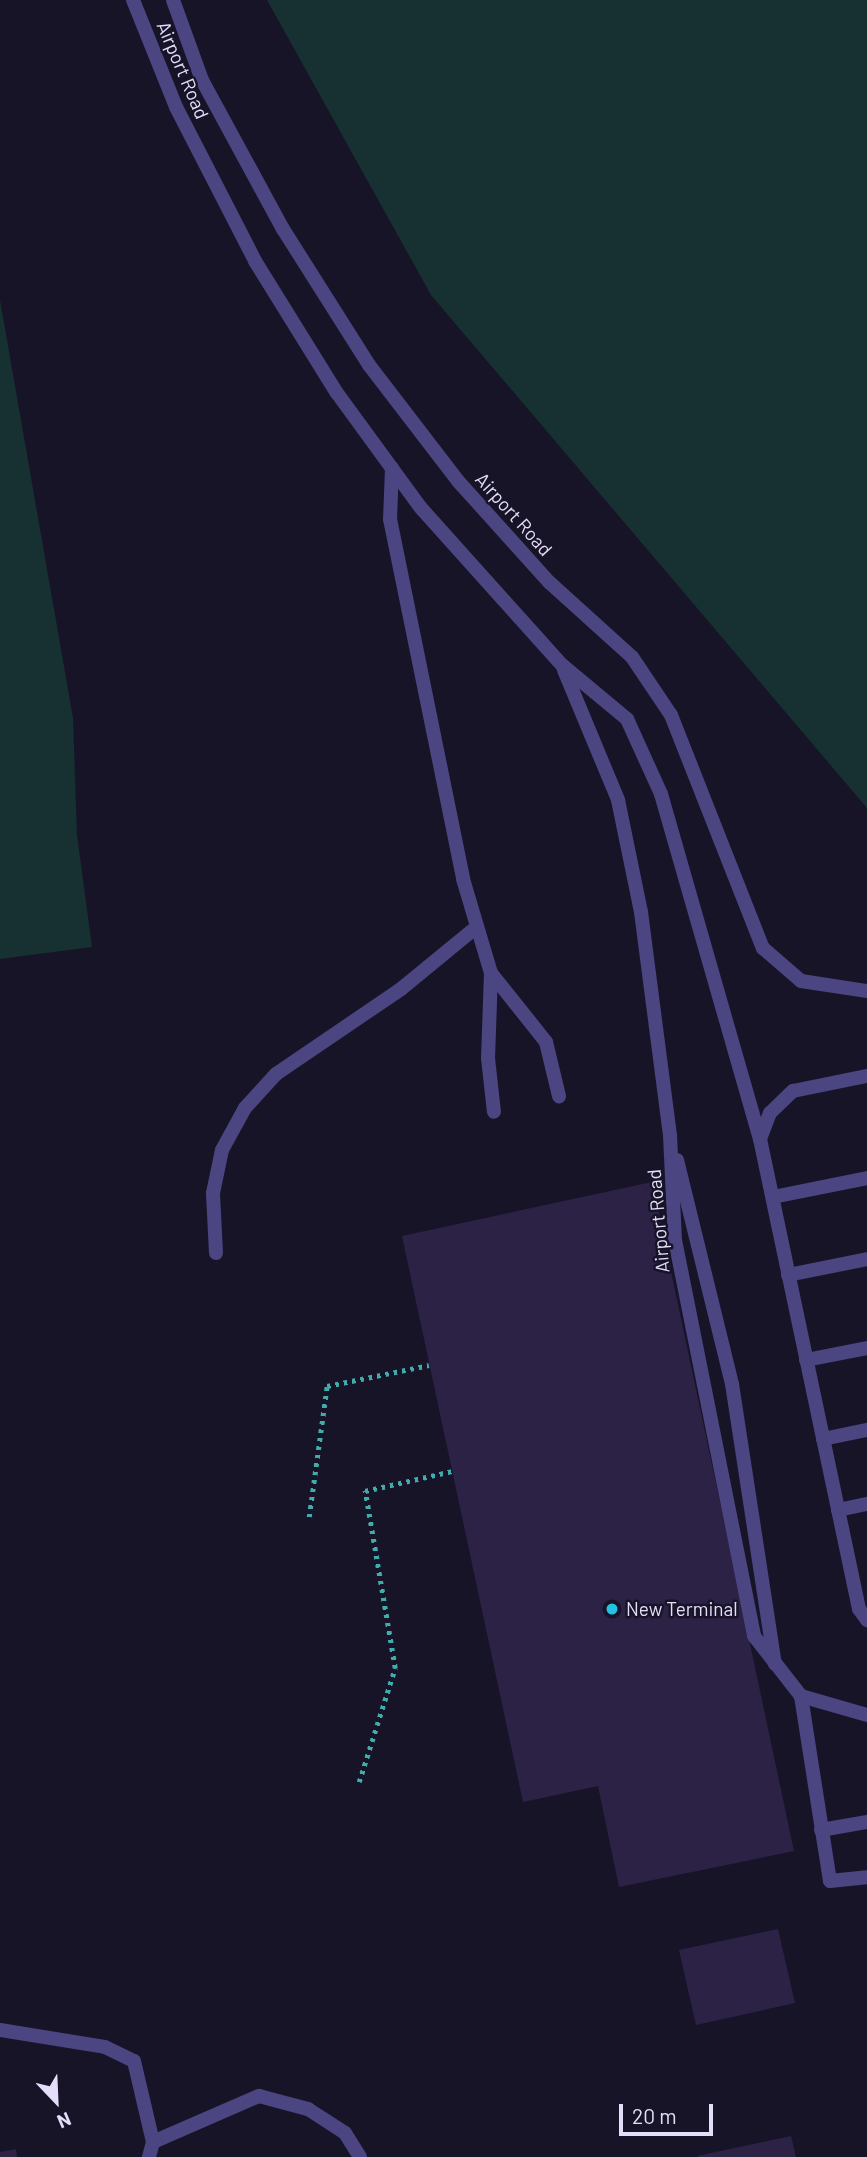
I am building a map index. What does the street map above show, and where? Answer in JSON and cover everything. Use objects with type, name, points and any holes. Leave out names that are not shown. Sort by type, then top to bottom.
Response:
[{"type":"lane","name":"Airport Road","points":[[133,0],[176,107],[255,261],[392,468],[562,665],[627,719],[661,794],[760,1139],[838,1510],[861,1586],[867,1620]]},
{"type":"lane","name":"Airport Road","points":[[173,0],[215,103],[283,229],[369,365],[458,481],[549,582],[632,657],[671,715],[763,948],[801,981],[867,991]]},
{"type":"lane","points":[[392,468],[390,519],[474,929],[492,973],[545,1042],[559,1096]]},
{"type":"lane","name":"Airport Road","points":[[562,665],[618,800],[641,912],[670,1135],[680,1272],[754,1636],[800,1696]]},
{"type":"lane","points":[[216,1253],[213,1194],[222,1150],[245,1108],[317,1042],[401,989],[474,929]]},
{"type":"lane","points":[[492,973],[488,1058],[494,1112]]},
{"type":"lane","points":[[760,1139],[770,1113],[793,1091],[867,1076]]},
{"type":"lane","points":[[670,1135],[732,1384],[775,1664]]},
{"type":"lane","points":[[773,1197],[867,1178]]},
{"type":"lane","points":[[788,1275],[867,1259]]},
{"type":"lane","points":[[806,1360],[867,1348]]},
{"type":"lane","points":[[823,1439],[867,1430]]},
{"type":"lane","points":[[838,1510],[867,1504]]},
{"type":"lane","points":[[867,1715],[800,1696],[830,1881],[867,1877]]},
{"type":"lane","points":[[821,1830],[867,1822]]},
{"type":"lane","points":[[0,2031],[105,2047],[134,2061],[151,2150],[259,2096],[308,2109],[345,2133],[360,2157]]},
{"type":"path","points":[[309,1517],[327,1386],[429,1365]]},
{"type":"path","points":[[359,1782],[395,1668],[365,1491],[452,1471]]},
{"type":"green space","points":[[267,0],[867,0],[867,808],[431,295]]},
{"type":"green space","points":[[0,300],[73,718],[77,835],[92,947],[0,959]]},
{"type":"building","name":"New Terminal","points":[[652,1182],[794,1851],[619,1887],[598,1786],[523,1802],[402,1236]]},
{"type":"building","points":[[778,1929],[795,2003],[696,2025],[679,1950]]},
{"type":"building","points":[[791,2136],[796,2157],[697,2156]]},
{"type":"building","points":[[16,2149],[17,2157],[0,2157],[0,2152]]},
{"type":"place","name":"New Terminal","points":[[612,1609]]}]
